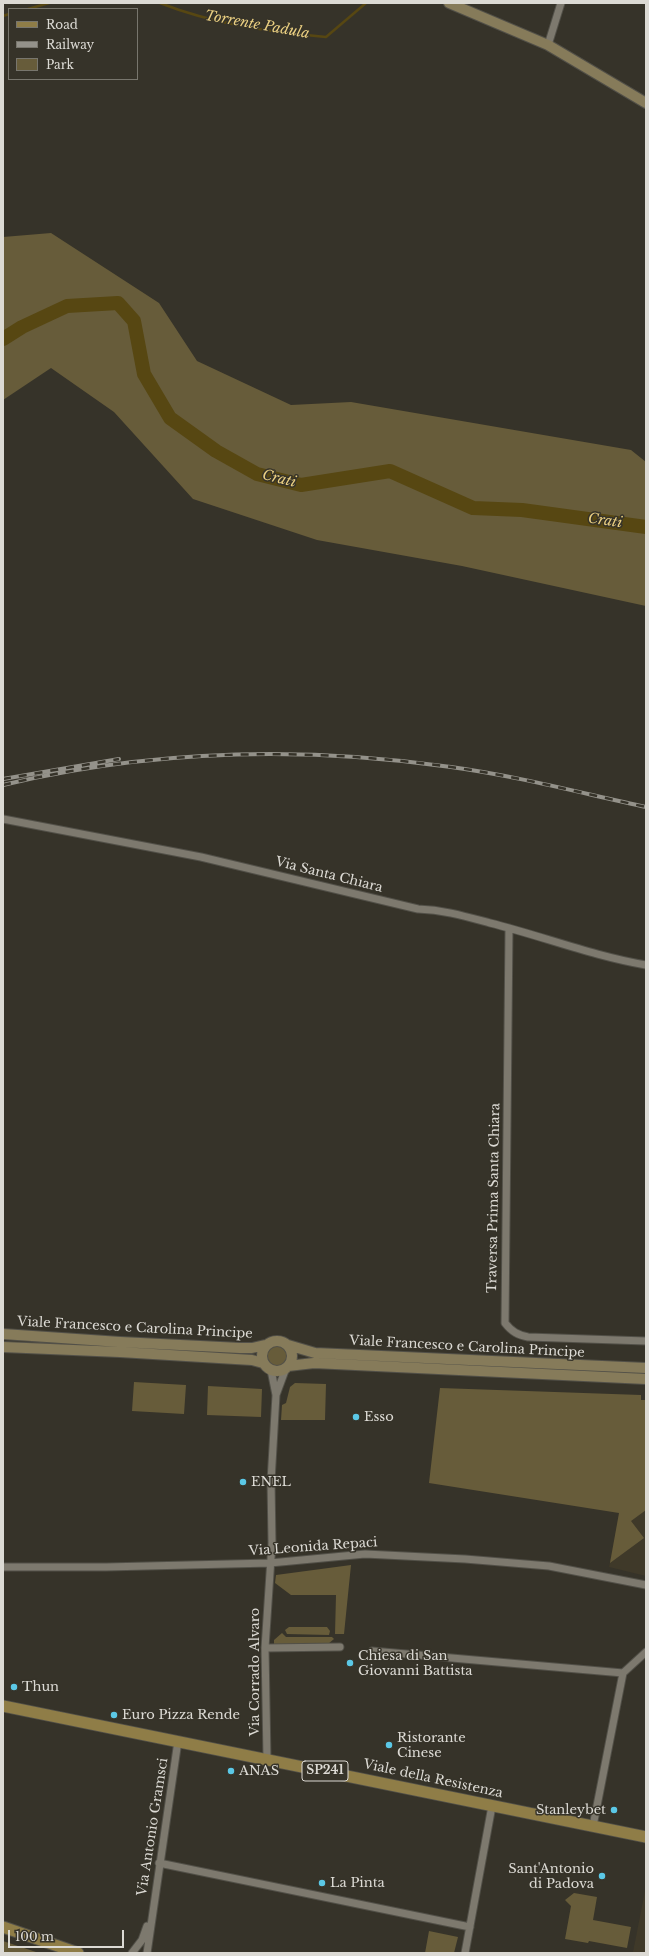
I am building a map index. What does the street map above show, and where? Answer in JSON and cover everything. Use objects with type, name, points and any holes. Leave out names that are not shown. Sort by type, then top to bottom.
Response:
[{"type":"main road","name":"Viale della Resistenza","points":[[3,1706],[267,1758],[646,1837]]},
{"type":"main road","points":[[3,1928],[78,1953]]},
{"type":"street","points":[[449,3],[548,45],[646,104]]},
{"type":"street","points":[[548,45],[561,3]]},
{"type":"street","name":"Via Santa Chiara","points":[[3,819],[201,857],[275,874],[354,895],[418,909],[442,910],[509,928],[612,959],[646,965]]},
{"type":"street","name":"Traversa Prima Santa Chiara","points":[[509,928],[505,1323],[510,1330],[518,1335],[528,1337],[646,1341]]},
{"type":"street","name":"Viale Francesco e Carolina Principe","points":[[3,1334],[240,1348],[252,1348],[265,1345],[274,1340],[315,1353],[646,1368]]},
{"type":"street","name":"Viale Francesco e Carolina Principe","points":[[3,1347],[252,1360],[263,1363],[262,1354],[265,1345]]},
{"type":"street","points":[[287,1367],[292,1358],[288,1345]]},
{"type":"street","points":[[263,1363],[271,1370]]},
{"type":"street","name":"Viale Francesco e Carolina Principe","points":[[271,1370],[280,1371],[287,1367],[314,1363],[646,1379]]},
{"type":"street","name":"Via Corrado Alvaro","points":[[276,1395],[287,1367]]},
{"type":"street","name":"Via Corrado Alvaro","points":[[267,1758],[264,1648],[272,1543],[271,1481],[276,1395],[271,1370]]},
{"type":"street","name":"Via Leonida Repaci","points":[[3,1567],[106,1568],[270,1563],[365,1554],[465,1558],[548,1566],[646,1585]]},
{"type":"street","points":[[264,1648],[340,1647]]},
{"type":"street","points":[[372,1651],[623,1673]]},
{"type":"street","points":[[593,1826],[623,1673],[646,1652]]},
{"type":"street","name":"Via Antonio Gramsci","points":[[147,1953],[151,1916],[178,1741]]},
{"type":"street","points":[[465,1953],[492,1806]]},
{"type":"street","points":[[159,1863],[470,1927]]},
{"type":"street","name":"Via Antonio Gramsci","points":[[132,1953],[142,1940],[151,1916]]},
{"type":"shaded area","points":[[641,1400],[646,1400],[646,1576],[609,1567]]},
{"type":"shaded area","points":[[646,1886],[646,1953],[635,1953],[633,1952]]},
{"type":"green space","points":[[51,233],[159,303],[197,361],[291,405],[351,402],[631,450],[646,462],[646,606],[462,566],[317,540],[193,499],[114,412],[51,368],[3,400],[3,237]]},
{"type":"green space","points":[[277,1344],[282,1345],[288,1351],[288,1361],[282,1367],[277,1368],[272,1367],[266,1361],[265,1356],[266,1351],[272,1345]]},
{"type":"green space","points":[[134,1382],[186,1385],[184,1414],[132,1411]]},
{"type":"green space","points":[[295,1383],[326,1384],[325,1420],[281,1420],[282,1405],[286,1403],[290,1387]]},
{"type":"green space","points":[[208,1386],[262,1389],[261,1417],[207,1415]]},
{"type":"green space","points":[[440,1388],[641,1395],[641,1400],[646,1400],[646,1510],[631,1521],[644,1538],[610,1563],[619,1513],[429,1483]]},
{"type":"green space","points":[[351,1565],[344,1634],[335,1634],[336,1595],[291,1595],[275,1583],[276,1575]]},
{"type":"green space","points":[[289,1627],[327,1627],[330,1631],[329,1635],[287,1634],[285,1630]]},
{"type":"green space","points":[[282,1633],[286,1637],[332,1637],[334,1639],[328,1644],[274,1644],[274,1640]]},
{"type":"green space","points":[[574,1893],[597,1897],[593,1920],[631,1927],[627,1948],[589,1941],[588,1943],[565,1939],[571,1906],[565,1900]]},
{"type":"green space","points":[[429,1931],[458,1937],[454,1953],[425,1953]]},
{"type":"green space","points":[[3,1941],[39,1953],[3,1953]]},
{"type":"waterway","name":"Torrente Padula","points":[[32,8],[49,3]]},
{"type":"waterway","name":"Torrente Padula","points":[[160,3],[221,22],[263,30],[326,37],[366,3]]},
{"type":"waterway","name":"Torrente Padula","points":[[3,16],[8,14]]},
{"type":"waterway","name":"Crati","points":[[3,339],[22,327],[67,306],[118,303],[134,321],[144,374],[170,418],[216,451],[257,474],[301,485],[390,471],[473,508],[522,510],[646,527]]},
{"type":"railway","points":[[3,785],[58,773],[114,764],[170,758],[283,754],[395,760],[451,767],[525,780],[646,807]]},
{"type":"railway","points":[[3,779],[119,759]]},
{"type":"place","name":"Esso","points":[[356,1417]]},
{"type":"place","name":"ENEL","points":[[243,1482]]},
{"type":"place","name":"Chiesa di San Giovanni Battista","points":[[350,1663]]},
{"type":"place","name":"Thun","points":[[14,1687]]},
{"type":"place","name":"Euro Pizza Rende","points":[[114,1715]]},
{"type":"place","name":"Ristorante Cinese","points":[[389,1745]]},
{"type":"place","name":"ANAS","points":[[231,1771]]},
{"type":"place","name":"Stanleybet","points":[[614,1810]]},
{"type":"place","name":"Sant'Antonio di Padova","points":[[602,1876]]},
{"type":"place","name":"La Pinta","points":[[322,1883]]}]
